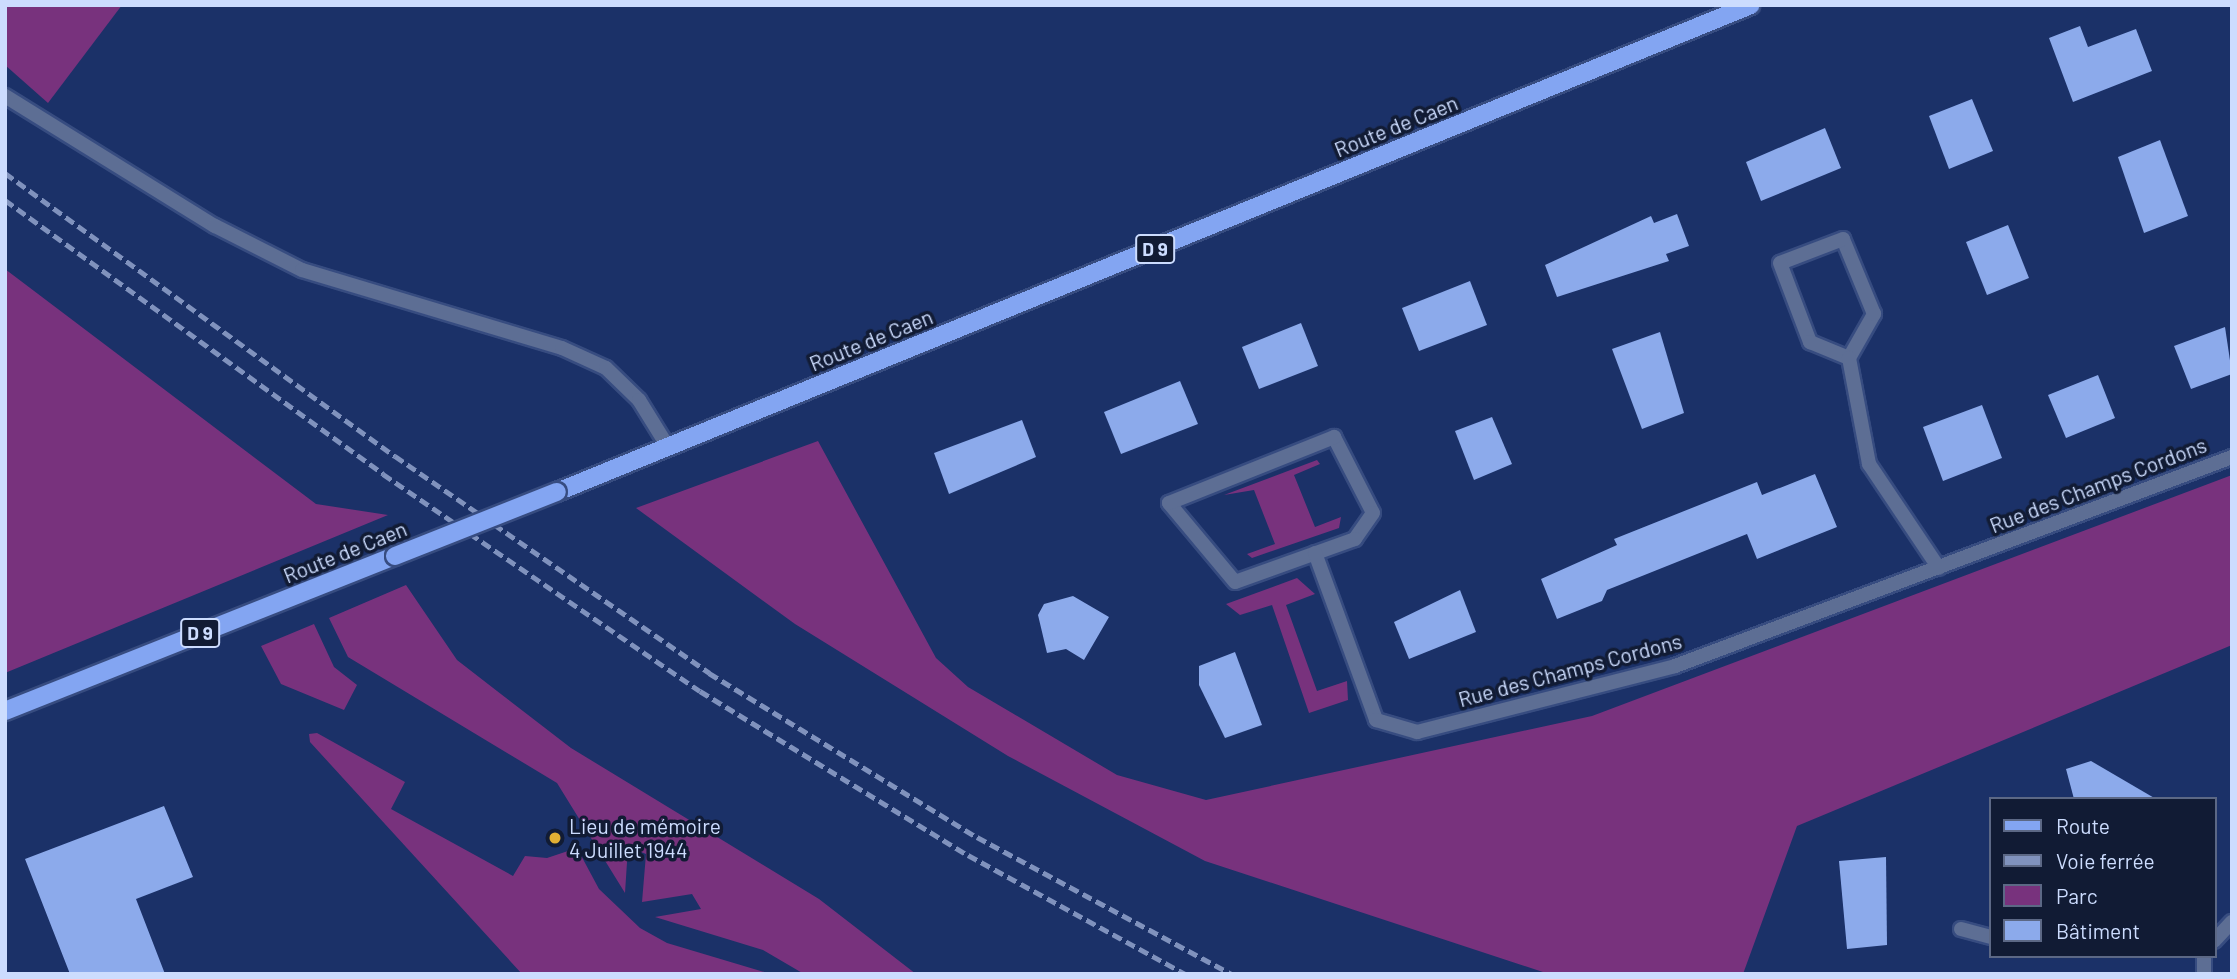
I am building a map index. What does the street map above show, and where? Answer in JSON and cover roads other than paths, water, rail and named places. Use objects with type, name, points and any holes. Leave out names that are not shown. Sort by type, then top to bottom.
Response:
[{"type":"main road","name":"Route de Caen","points":[[5,710],[558,492],[1751,5]]},
{"type":"street","points":[[5,96],[204,220],[302,270],[562,348],[606,368],[639,400],[668,446]]},
{"type":"street","points":[[1849,358],[1810,342],[1780,263],[1843,239],[1874,314],[1849,358],[1869,464],[1939,568]]},
{"type":"street","points":[[1334,437],[1373,513],[1355,539],[1315,554],[1235,582],[1169,503],[1334,437]]},
{"type":"street","name":"Rue des Champs Cordons","points":[[1315,554],[1376,720],[1417,732],[1675,666],[2232,457]]},
{"type":"street","points":[[2216,939],[2232,922]]},
{"type":"street","points":[[1961,929],[1988,936]]},
{"type":"railway","points":[[5,173],[395,456],[709,673],[977,837],[1231,974]]},
{"type":"railway","points":[[5,200],[383,474],[700,691],[968,855],[1185,974]]},
{"type":"place","name":"Lieu de mémoire 4 Juillet 1944","points":[[555,838]]}]
